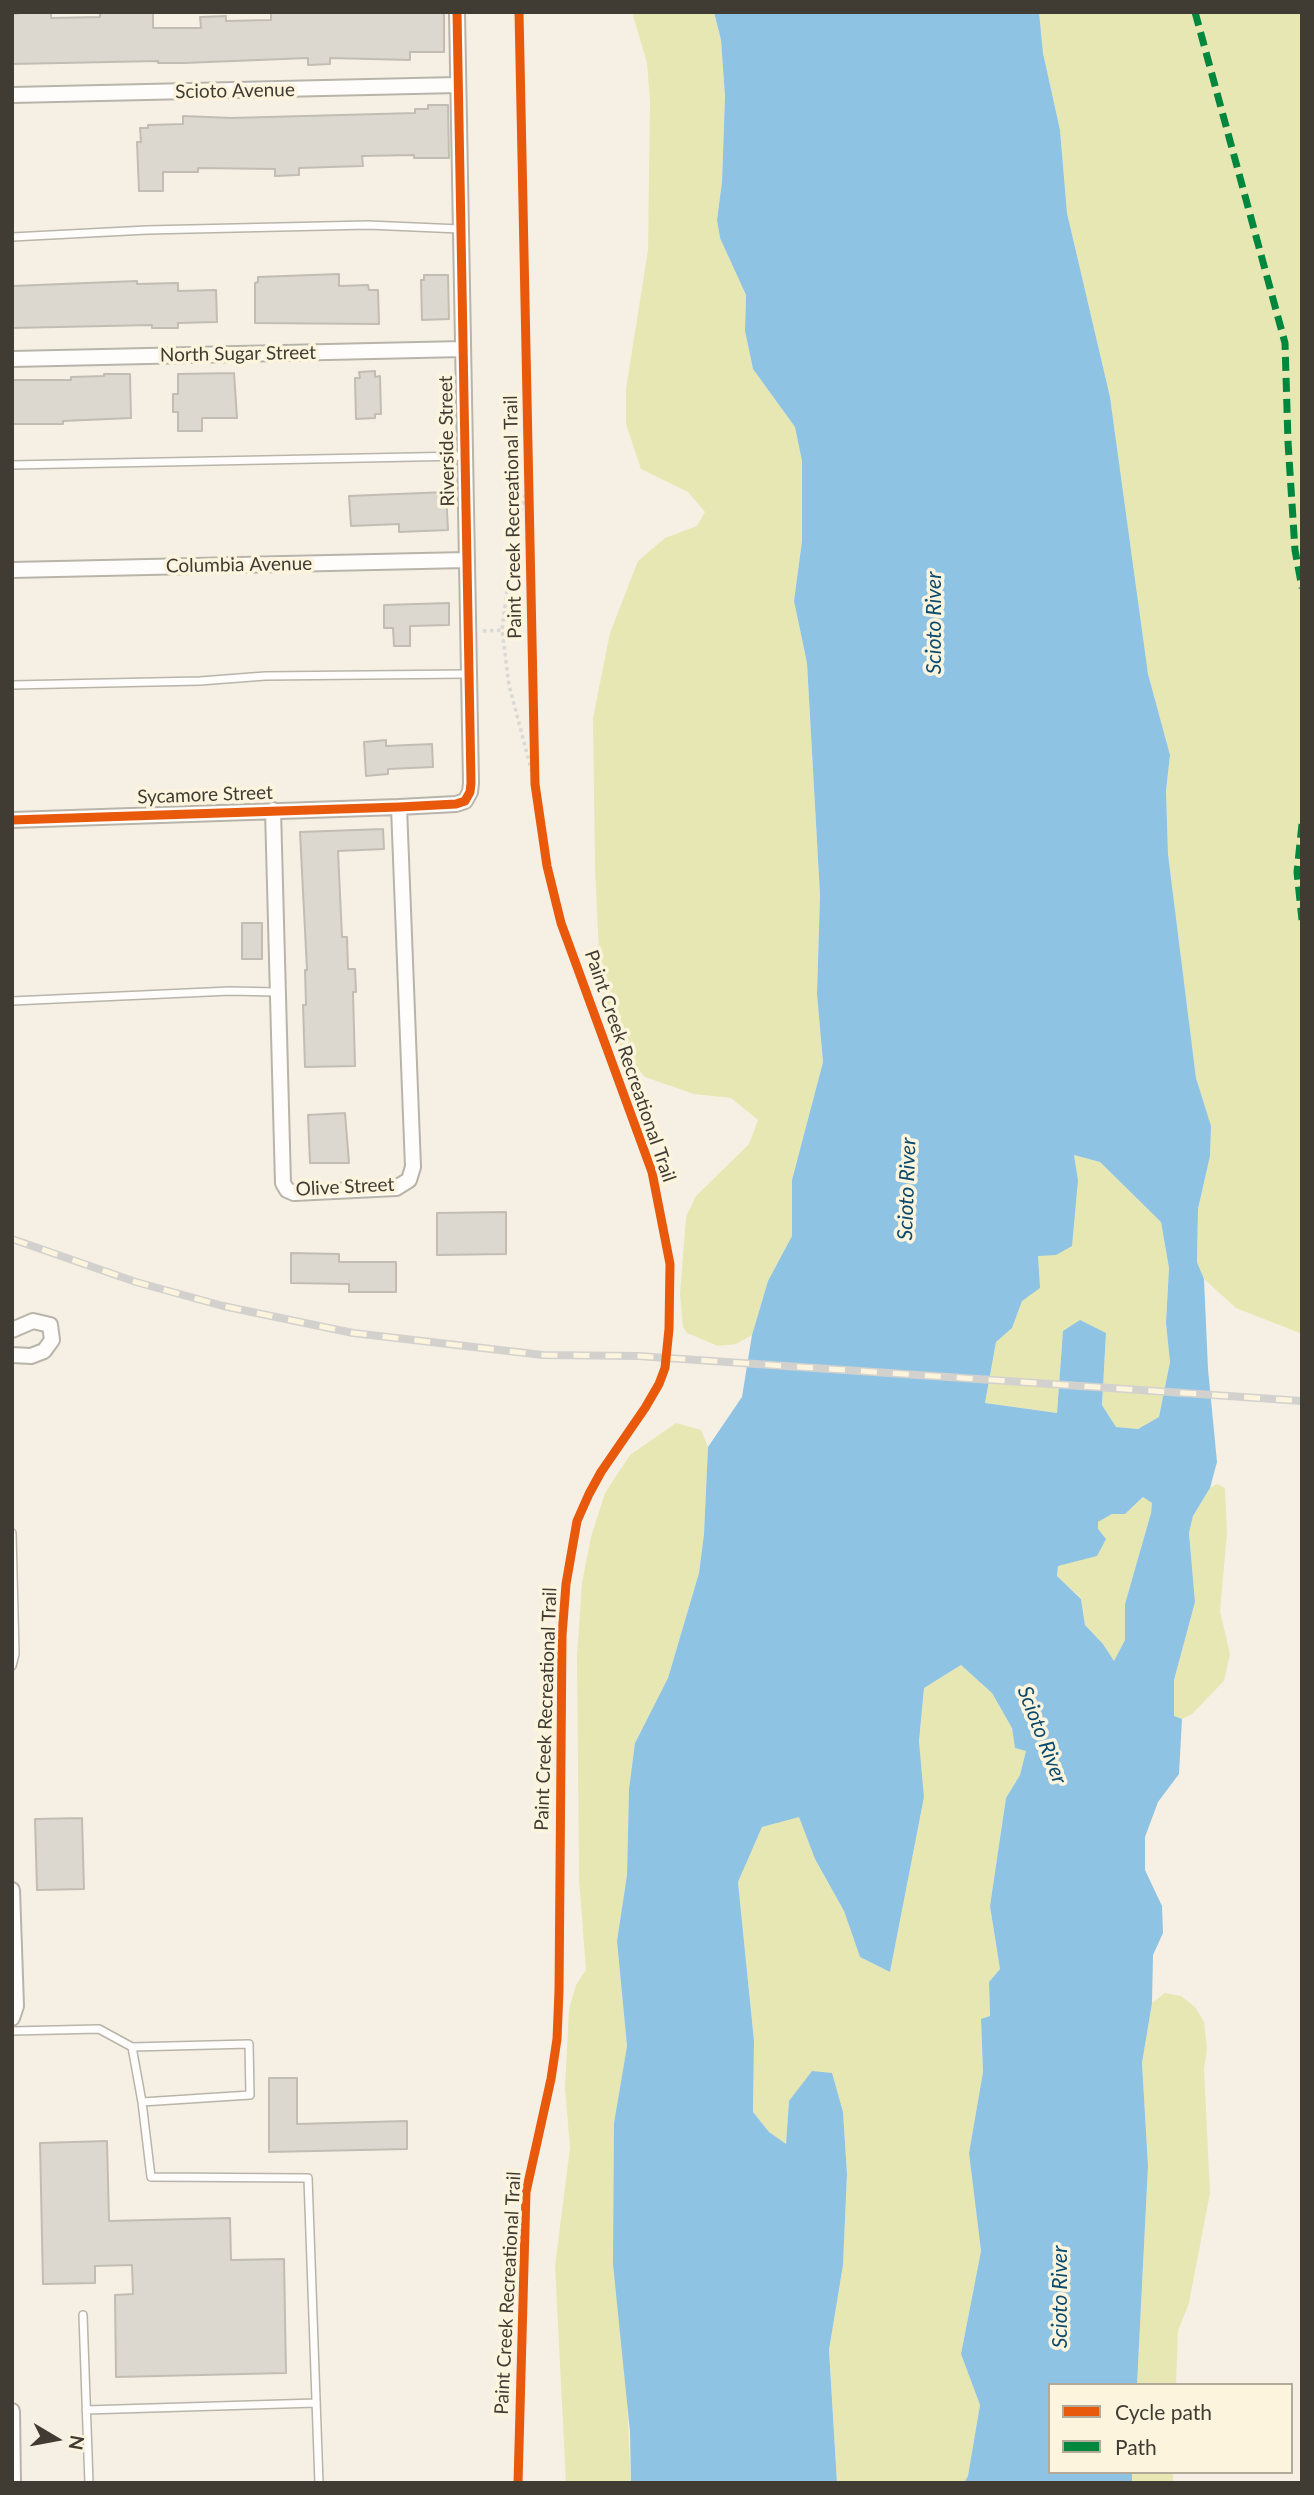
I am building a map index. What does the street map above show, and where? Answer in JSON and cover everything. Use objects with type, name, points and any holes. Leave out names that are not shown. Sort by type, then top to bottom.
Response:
[{"type":"street","name":"Riverside Street","points":[[399,807],[456,804],[465,801],[470,792],[457,12]]},
{"type":"street","name":"Scioto Avenue","points":[[12,96],[458,85]]},
{"type":"street","name":"North Sugar Street","points":[[12,359],[463,349]]},
{"type":"street","name":"Columbia Avenue","points":[[12,570],[466,560]]},
{"type":"street","name":"Sycamore Street","points":[[12,820],[399,807]]},
{"type":"street","name":"Olive Street","points":[[273,810],[283,1183],[287,1190],[294,1193],[396,1188],[409,1180],[413,1167],[399,807]]},
{"type":"street","points":[[12,1330],[33,1321],[50,1325],[52,1340],[44,1351],[31,1356],[12,1354]]},
{"type":"street","points":[[12,1890],[16,2006],[12,2018]]},
{"type":"street","points":[[12,2411],[13,2483]]},
{"type":"lane","points":[[12,237],[147,230],[368,225],[461,229]]},
{"type":"lane","points":[[12,466],[464,456]]},
{"type":"lane","points":[[12,685],[200,681],[265,676],[467,674]]},
{"type":"lane","points":[[12,1001],[230,991],[276,992]]},
{"type":"lane","points":[[12,1533],[15,1654],[12,1666]]},
{"type":"lane","points":[[12,2031],[99,2029],[132,2047],[249,2044],[250,2095],[142,2102]]},
{"type":"lane","points":[[132,2047],[151,2176],[308,2178],[319,2483]]},
{"type":"lane","points":[[83,2315],[89,2483]]},
{"type":"lane","points":[[86,2410],[316,2403]]},
{"type":"path","points":[[529,481],[513,542],[502,630],[509,685],[537,798]]},
{"type":"path","points":[[535,784],[536,745]]},
{"type":"green space","points":[[632,12],[714,12],[721,40],[725,96],[722,182],[717,220],[720,238],[746,295],[745,331],[753,369],[795,427],[802,461],[802,541],[794,601],[807,663],[820,895],[817,994],[823,1062],[792,1180],[792,1236],[768,1281],[752,1335],[736,1344],[718,1346],[687,1333],[683,1327],[680,1294],[686,1217],[696,1196],[749,1144],[758,1120],[731,1098],[694,1094],[645,1077],[616,1045],[601,995],[595,867],[593,718],[610,633],[638,561],[665,538],[697,526],[705,512],[688,492],[641,469],[626,424],[626,389],[648,250],[650,101],[647,63]]},
{"type":"green space","points":[[1039,12],[1302,12],[1302,1334],[1236,1308],[1204,1279],[1197,1262],[1198,1209],[1210,1156],[1211,1127],[1196,1078],[1168,853],[1166,791],[1170,755],[1148,674],[1110,397],[1067,213],[1060,130],[1043,53]]},
{"type":"green space","points":[[1074,1155],[1100,1162],[1161,1222],[1169,1268],[1166,1323],[1170,1362],[1159,1417],[1138,1429],[1116,1427],[1102,1405],[1106,1334],[1063,1331],[1057,1413],[985,1403],[996,1342],[1012,1328],[1038,1255],[1056,1255],[1078,1180]]},
{"type":"green space","points":[[676,1423],[701,1430],[708,1447],[704,1534],[699,1573],[668,1678],[635,1743],[629,1789],[627,1875],[617,1941],[627,2046],[614,2123],[631,2483],[566,2483],[555,2266],[570,2148],[565,2088],[569,2009],[576,1985],[586,1970],[579,1879],[577,1655],[582,1583],[591,1537],[605,1493],[630,1455]]},
{"type":"green space","points":[[1217,1484],[1225,1488],[1227,1533],[1220,1611],[1230,1654],[1224,1681],[1192,1714],[1182,1719],[1174,1717],[1174,1680],[1195,1602],[1189,1533],[1193,1516],[1210,1488]]},
{"type":"green space","points":[[1143,1497],[1152,1503],[1151,1513],[1125,1604],[1125,1640],[1114,1662],[1103,1644],[1085,1625],[1081,1598],[1057,1576],[1058,1566],[1098,1529],[1098,1522],[1112,1514],[1125,1514]]},
{"type":"green space","points":[[961,1665],[992,1693],[1012,1728],[1015,1747],[1026,1751],[1020,1775],[1006,1798],[990,1906],[1000,1969],[989,1982],[990,2016],[981,2020],[983,2072],[969,2153],[981,2251],[961,2354],[980,2405],[968,2477],[964,2483],[837,2483],[829,2350],[843,2265],[847,2174],[843,2112],[789,2101],[786,2145],[769,2132],[753,2112],[754,2041],[738,1882],[762,1827],[799,1816],[815,1859],[844,1911],[860,1957],[890,1972],[924,1797],[919,1741],[924,1688]]},
{"type":"green space","points":[[1165,1993],[1181,1996],[1195,2007],[1204,2022],[1207,2050],[1204,2069],[1210,2193],[1189,2303],[1178,2331],[1176,2383],[1137,2383],[1148,2166],[1142,2063],[1152,2003]]},
{"type":"green space","points":[[1132,2474],[1173,2474],[1173,2483],[1132,2483]]},
{"type":"water","name":"Scioto River","points":[[714,12],[1039,12],[1043,53],[1060,130],[1067,213],[1110,397],[1148,674],[1170,755],[1166,791],[1168,854],[1196,1078],[1211,1126],[1210,1156],[1198,1209],[1197,1262],[1204,1279],[1208,1369],[1217,1462],[1210,1488],[1193,1516],[1189,1533],[1195,1602],[1174,1680],[1174,1716],[1182,1719],[1179,1774],[1158,1802],[1145,1837],[1145,1870],[1162,1906],[1163,1933],[1153,1955],[1152,2003],[1142,2063],[1148,2166],[1137,2383],[1048,2383],[1048,2474],[1132,2474],[1132,2483],[964,2483],[968,2476],[980,2405],[961,2354],[981,2251],[969,2153],[983,2072],[981,2019],[990,2016],[989,1982],[1000,1969],[990,1906],[1006,1798],[1020,1775],[1026,1751],[1015,1748],[1012,1728],[992,1693],[961,1665],[924,1688],[919,1741],[924,1797],[890,1972],[860,1957],[844,1911],[815,1859],[799,1817],[762,1827],[738,1882],[754,2041],[753,2112],[769,2132],[786,2144],[789,2101],[812,2071],[832,2073],[843,2112],[847,2174],[843,2265],[829,2350],[837,2483],[631,2483],[630,2432],[613,2264],[614,2123],[627,2046],[617,1941],[627,1875],[629,1789],[635,1743],[668,1678],[699,1573],[704,1534],[708,1447],[742,1397],[752,1335],[768,1281],[792,1236],[792,1180],[823,1062],[817,994],[820,895],[807,663],[794,601],[802,541],[802,461],[795,427],[753,369],[745,331],[746,295],[720,238],[717,220],[722,182],[725,96],[721,40]],"holes":[[[1074,1155],[1100,1162],[1161,1222],[1169,1268],[1166,1323],[1170,1362],[1159,1417],[1138,1429],[1116,1427],[1102,1405],[1106,1333],[1080,1320],[1063,1331],[1057,1413],[985,1403],[996,1342],[1012,1328],[1022,1301],[1040,1288],[1038,1256],[1056,1255],[1072,1246],[1078,1180]],[[1143,1497],[1152,1503],[1125,1604],[1125,1640],[1114,1661],[1085,1625],[1081,1599],[1057,1576],[1058,1566],[1097,1556],[1106,1539],[1098,1529],[1098,1522],[1112,1514],[1125,1514]]]},
{"type":"building","points":[[51,12],[51,18],[100,17],[100,12],[153,12],[153,28],[201,28],[200,17],[226,16],[226,21],[271,20],[271,12],[444,12],[444,52],[410,52],[410,60],[330,58],[330,64],[308,65],[308,58],[184,63],[158,61],[12,64],[12,14]]},
{"type":"building","points":[[428,105],[448,105],[449,158],[414,158],[414,155],[362,156],[363,166],[299,168],[299,175],[275,176],[275,169],[198,168],[198,172],[163,172],[163,191],[139,191],[137,142],[141,142],[140,128],[148,128],[148,125],[183,124],[183,116],[231,118],[415,113],[415,109],[428,109]]},
{"type":"building","points":[[339,274],[339,286],[368,285],[369,290],[378,290],[379,324],[255,323],[255,283],[258,282],[258,277]]},
{"type":"building","points":[[424,275],[448,275],[449,319],[422,320],[421,280],[424,280]]},
{"type":"building","points":[[137,281],[137,284],[178,283],[178,291],[216,290],[217,322],[178,323],[178,328],[152,328],[152,325],[12,328],[12,286]]},
{"type":"building","points":[[375,371],[375,377],[380,376],[381,414],[375,414],[375,418],[356,419],[355,378],[360,378],[359,372]]},
{"type":"building","points":[[234,373],[237,418],[202,418],[202,431],[178,431],[178,412],[173,412],[173,394],[178,394],[178,374]]},
{"type":"building","points":[[130,374],[131,418],[63,421],[63,424],[12,424],[12,380],[71,380],[71,377]]},
{"type":"building","points":[[446,492],[448,530],[399,532],[399,524],[351,526],[349,496]]},
{"type":"building","points":[[449,603],[449,625],[410,626],[410,646],[394,646],[393,628],[384,628],[384,605]]},
{"type":"building","points":[[386,740],[386,746],[432,744],[433,767],[388,769],[388,774],[366,776],[364,742]]},
{"type":"building","points":[[383,829],[384,849],[338,851],[342,937],[347,937],[348,969],[355,969],[355,1066],[305,1067],[303,1005],[306,1005],[307,970],[300,832]]},
{"type":"building","points":[[242,923],[262,923],[262,959],[242,959]]},
{"type":"building","points":[[345,1113],[349,1163],[310,1163],[308,1115]]},
{"type":"building","points":[[506,1212],[506,1254],[437,1255],[437,1213]]},
{"type":"building","points":[[291,1253],[339,1254],[339,1262],[396,1262],[396,1292],[349,1292],[349,1284],[291,1283]]},
{"type":"building","points":[[82,1818],[84,1889],[37,1890],[35,1819]]},
{"type":"building","points":[[269,2078],[297,2078],[297,2124],[407,2121],[407,2149],[269,2152]]},
{"type":"building","points":[[107,2141],[109,2221],[230,2218],[231,2260],[284,2259],[286,2373],[116,2377],[115,2295],[133,2294],[132,2265],[95,2266],[95,2283],[43,2284],[40,2143]]},
{"type":"railway","points":[[12,1239],[136,1282],[223,1306],[353,1333],[543,1355],[638,1356],[1302,1401]]},
{"type":"marked path","points":[[1195,12],[1285,343],[1295,550],[1302,588]]},
{"type":"marked path","points":[[1302,824],[1297,872],[1302,920]]},
{"type":"cycle path","points":[[12,820],[456,804],[465,801],[470,792],[457,12]]},
{"type":"cycle path","name":"Paint Creek Recreational Trail","points":[[518,2483],[526,2192],[557,2039],[562,1636],[566,1584],[577,1521],[589,1494],[645,1408],[665,1368],[669,1329],[670,1264],[652,1172],[561,923],[547,866],[535,784],[519,12]]}]
